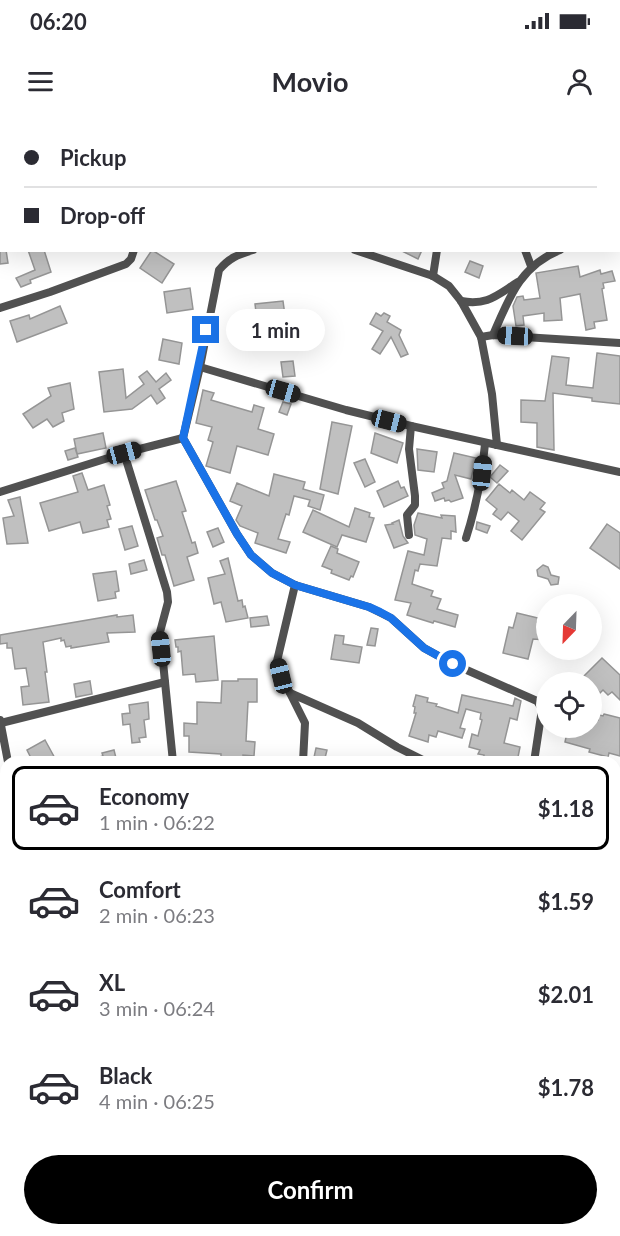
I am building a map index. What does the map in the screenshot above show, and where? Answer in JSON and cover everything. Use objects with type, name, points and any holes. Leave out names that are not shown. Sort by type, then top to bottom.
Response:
[{"type":"street","points":[[0,308],[126,264],[133,252]]},
{"type":"street","points":[[361,252],[434,276],[449,286],[461,301],[481,336],[492,394],[497,445]]},
{"type":"street","points":[[434,276],[437,252]]},
{"type":"street","points":[[526,252],[531,266]]},
{"type":"street","points":[[493,335],[518,282],[531,266],[556,252]]},
{"type":"street","points":[[236,253],[219,270],[183,438],[237,534],[251,555],[272,573],[295,585],[369,607],[391,618],[424,648],[453,664],[537,701],[542,709],[535,756]]},
{"type":"street","points":[[461,301],[485,302],[518,282]]},
{"type":"street","points":[[481,336],[620,343]]},
{"type":"street","points":[[200,367],[346,410],[485,444],[620,472]]},
{"type":"street","points":[[409,535],[407,515],[415,505],[409,449],[411,426]]},
{"type":"street","points":[[0,492],[124,453],[183,438]]},
{"type":"street","points":[[465,538],[475,510],[485,444]]},
{"type":"street","points":[[124,453],[167,592],[168,602],[160,632],[173,756]]},
{"type":"street","points":[[295,585],[277,661],[281,676],[305,723],[303,756]]},
{"type":"street","points":[[3,752],[1,721],[165,682]]},
{"type":"street","points":[[290,693],[358,723],[415,756]]},
{"type":"building","points":[[0,252],[6,252],[8,263],[0,264]]},
{"type":"building","points":[[29,252],[45,252],[51,272],[30,280],[31,283],[21,287],[16,278],[35,270]]},
{"type":"building","points":[[151,252],[155,252],[174,264],[162,283],[140,268]]},
{"type":"building","points":[[404,252],[421,252],[418,259]]},
{"type":"building","points":[[470,261],[483,266],[479,278],[465,272]]},
{"type":"building","points":[[578,266],[580,277],[600,270],[601,274],[612,271],[615,281],[603,283],[604,288],[602,289],[607,320],[594,322],[595,328],[586,330],[580,294],[560,298],[562,320],[544,321],[544,313],[523,316],[524,325],[516,326],[513,306],[517,297],[523,296],[524,300],[540,298],[536,273]]},
{"type":"building","points":[[190,288],[193,309],[167,313],[164,292]]},
{"type":"building","points":[[283,301],[287,330],[269,332],[269,335],[259,337],[255,304]]},
{"type":"building","points":[[60,306],[67,323],[17,342],[10,321],[29,315],[30,319]]},
{"type":"building","points":[[376,313],[381,316],[384,313],[390,316],[387,322],[401,330],[399,335],[408,354],[401,357],[391,337],[380,354],[372,349],[383,331],[370,324]]},
{"type":"building","points":[[163,339],[182,343],[179,364],[159,360]]},
{"type":"building","points":[[597,353],[620,356],[620,404],[553,393],[554,450],[537,447],[537,423],[521,422],[521,400],[545,401],[552,356],[569,358],[566,385],[593,388]]},
{"type":"building","points":[[293,361],[295,376],[283,377],[281,362]]},
{"type":"building","points":[[123,369],[126,398],[144,384],[139,377],[147,371],[156,382],[166,373],[171,380],[159,389],[165,398],[157,404],[151,395],[132,409],[104,412],[99,372]]},
{"type":"building","points":[[70,383],[74,409],[62,413],[64,421],[53,427],[47,419],[33,428],[23,414],[51,396],[48,388]]},
{"type":"building","points":[[203,390],[214,393],[211,400],[252,412],[254,405],[264,408],[258,429],[274,434],[268,455],[237,446],[230,473],[206,466],[213,442],[208,440],[212,427],[196,423]]},
{"type":"building","points":[[283,402],[291,404],[287,415],[279,412]]},
{"type":"building","points":[[332,422],[352,426],[338,494],[320,489]]},
{"type":"building","points":[[103,433],[106,448],[77,454],[74,439]]},
{"type":"building","points":[[375,433],[403,443],[397,463],[371,453]]},
{"type":"building","points":[[75,448],[78,457],[68,460],[65,451]]},
{"type":"building","points":[[417,449],[437,452],[434,472],[418,470]]},
{"type":"building","points":[[454,453],[476,458],[471,479],[455,475],[463,498],[451,502],[445,501],[444,498],[435,501],[432,493],[444,488],[442,483],[447,481]]},
{"type":"building","points":[[365,459],[375,482],[365,487],[354,463]]},
{"type":"building","points":[[500,465],[508,471],[497,483],[490,477]]},
{"type":"building","points":[[82,473],[88,490],[104,485],[110,505],[107,506],[111,519],[107,520],[109,527],[83,533],[80,522],[49,531],[40,503],[78,492],[73,476]]},
{"type":"building","points":[[274,474],[305,482],[303,489],[324,495],[320,510],[308,506],[310,500],[294,496],[289,515],[286,514],[278,539],[290,542],[286,553],[255,543],[258,533],[240,526],[236,520],[242,506],[230,501],[237,483],[269,496]]},
{"type":"building","points":[[176,481],[186,511],[182,512],[192,543],[195,542],[198,553],[187,557],[194,580],[174,586],[165,555],[162,555],[157,538],[163,536],[145,490]]},
{"type":"building","points":[[398,481],[408,496],[384,507],[377,491]]},
{"type":"building","points":[[499,484],[510,493],[512,490],[524,500],[530,492],[545,503],[540,509],[545,512],[522,540],[511,531],[519,521],[508,512],[501,520],[493,514],[497,509],[486,500]]},
{"type":"building","points":[[20,497],[28,543],[7,544],[3,518],[14,516],[8,500]]},
{"type":"building","points":[[355,508],[370,513],[369,517],[374,518],[366,542],[342,535],[337,547],[303,532],[313,510],[349,527]]},
{"type":"building","points":[[418,513],[442,518],[441,515],[455,516],[456,532],[451,531],[451,539],[442,538],[437,566],[420,564],[418,571],[415,570],[412,584],[433,591],[431,596],[441,599],[437,609],[458,615],[455,627],[407,615],[411,603],[395,600],[408,551],[424,555],[427,539],[415,535],[414,525]]},
{"type":"building","points":[[399,520],[403,536],[408,543],[394,548],[385,525]]},
{"type":"building","points":[[477,522],[490,526],[487,533],[476,529]]},
{"type":"building","points":[[607,524],[620,533],[620,569],[590,548]]},
{"type":"building","points":[[132,526],[138,546],[125,550],[119,529]]},
{"type":"building","points":[[218,528],[224,542],[213,547],[207,532]]},
{"type":"building","points":[[331,546],[338,549],[337,553],[359,562],[353,577],[351,576],[349,580],[331,573],[332,570],[322,566]]},
{"type":"building","points":[[228,558],[238,601],[242,600],[248,618],[226,622],[221,602],[214,604],[208,578],[225,574],[220,561]]},
{"type":"building","points":[[144,560],[147,570],[131,574],[129,564]]},
{"type":"building","points":[[543,565],[548,567],[551,575],[559,577],[558,584],[551,585],[548,579],[538,576],[537,570]]},
{"type":"building","points":[[116,571],[119,591],[115,592],[116,598],[98,601],[93,574]]},
{"type":"building","points":[[517,613],[536,618],[536,639],[533,639],[528,659],[503,653],[509,627],[513,628]]},
{"type":"building","points":[[117,615],[117,617],[133,615],[135,632],[107,633],[109,642],[71,648],[71,646],[66,647],[61,638],[43,642],[49,702],[23,705],[21,687],[29,686],[26,668],[15,669],[12,648],[7,648],[7,643],[0,644],[0,635]]},
{"type":"building","points":[[267,616],[269,625],[251,627],[250,618]]},
{"type":"building","points":[[371,628],[378,629],[375,646],[367,645]]},
{"type":"building","points":[[335,635],[344,636],[343,644],[362,647],[359,663],[331,659]]},
{"type":"building","points":[[214,636],[218,680],[196,682],[195,674],[183,675],[181,651],[178,652],[175,640]]},
{"type":"building","points":[[602,658],[620,675],[620,700],[612,692],[608,695],[602,691],[602,672],[588,672]]},
{"type":"building","points":[[238,679],[257,679],[257,702],[248,702],[246,741],[255,742],[254,756],[221,756],[221,754],[189,752],[189,736],[184,736],[184,723],[197,724],[197,702],[221,703],[222,681],[238,681]]},
{"type":"building","points":[[90,681],[92,694],[76,697],[74,684]]},
{"type":"building","points":[[416,695],[428,698],[427,702],[437,704],[436,706],[458,713],[462,695],[513,706],[515,698],[521,701],[517,720],[510,718],[504,743],[520,747],[518,756],[484,756],[478,754],[480,750],[469,747],[472,734],[478,736],[482,720],[480,719],[481,713],[466,709],[460,728],[465,729],[462,738],[438,731],[436,737],[429,735],[428,742],[409,736],[416,713],[414,713],[415,707],[413,706]]},
{"type":"building","points":[[148,702],[149,719],[144,720],[146,737],[139,738],[140,742],[132,743],[130,724],[123,725],[122,714],[130,713],[129,705]]},
{"type":"building","points":[[604,714],[620,718],[620,756],[609,753],[608,756],[604,756],[589,752],[590,749],[565,742],[566,738],[602,738],[602,716]]},
{"type":"building","points":[[45,740],[54,756],[30,756],[27,750]]},
{"type":"building","points":[[316,748],[327,750],[326,756],[314,756]]},
{"type":"building","points":[[114,750],[116,756],[103,756],[102,753]]},
{"type":"route","points":[[206,330],[200,367],[183,438],[251,555],[272,573],[295,585],[369,607],[391,618],[424,648],[453,664]]}]
